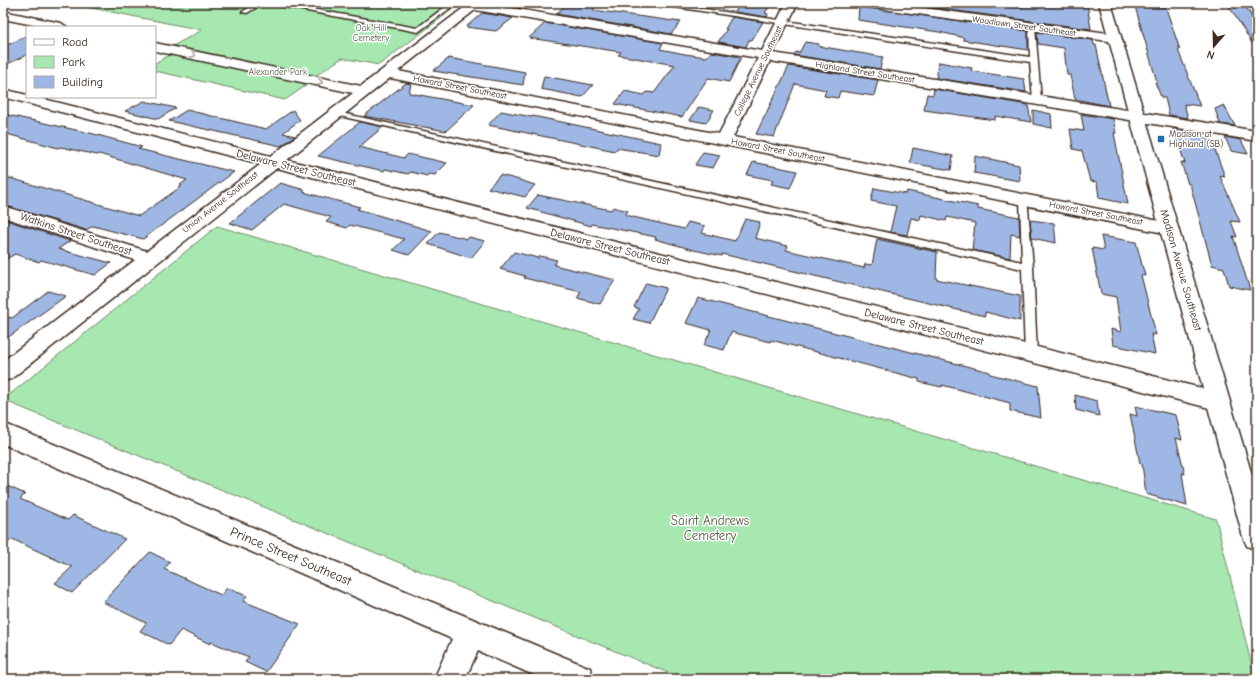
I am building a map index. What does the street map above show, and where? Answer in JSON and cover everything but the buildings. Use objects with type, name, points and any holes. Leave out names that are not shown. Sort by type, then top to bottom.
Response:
[{"type":"street","name":"College Avenue Southeast","points":[[724,140],[792,3]]},
{"type":"street","name":"Woodlawn Street Southeast","points":[[862,3],[1115,38]]},
{"type":"street","name":"Madison Avenue Southeast","points":[[1105,3],[1189,296],[1217,401],[1256,531]]},
{"type":"street","name":"Highland Street Southeast","points":[[475,4],[766,56],[1257,136]]},
{"type":"street","name":"Union Avenue Southeast","points":[[3,373],[475,4]]},
{"type":"street","points":[[3,15],[56,26]]},
{"type":"street","points":[[156,47],[364,91]]},
{"type":"street","name":"Howard Street Southeast","points":[[387,72],[1169,228]]},
{"type":"street","name":"Delaware Street Southeast","points":[[3,94],[1217,401]]},
{"type":"street","name":"Watkins Street Southeast","points":[[3,211],[149,258]]},
{"type":"street","name":"Prince Street Southeast","points":[[3,433],[579,679]]},
{"type":"street","points":[[449,679],[472,633]]},
{"type":"lane","points":[[245,12],[261,3]]},
{"type":"lane","points":[[268,3],[418,30],[454,3]]},
{"type":"lane","points":[[290,7],[297,3]]},
{"type":"lane","points":[[652,3],[1033,60]]},
{"type":"lane","points":[[1032,27],[1033,60],[1037,100]]},
{"type":"lane","points":[[335,113],[1028,267]]},
{"type":"lane","points":[[1024,199],[1032,354]]},
{"type":"green space","name":"Oak Hill Cemetery","points":[[66,3],[461,3],[379,65],[342,58],[303,84],[307,85],[285,100],[156,71],[156,62],[180,49],[171,47],[202,30]]},
{"type":"green space","name":"Saint Andrews Cemetery","points":[[217,226],[1216,519],[1255,679],[683,679],[3,400]]},
{"type":"place","name":"Madison at Highland (SB)","points":[[1161,139]]},
{"type":"park label","name":"Alexander Park","points":[[278,72]]}]
